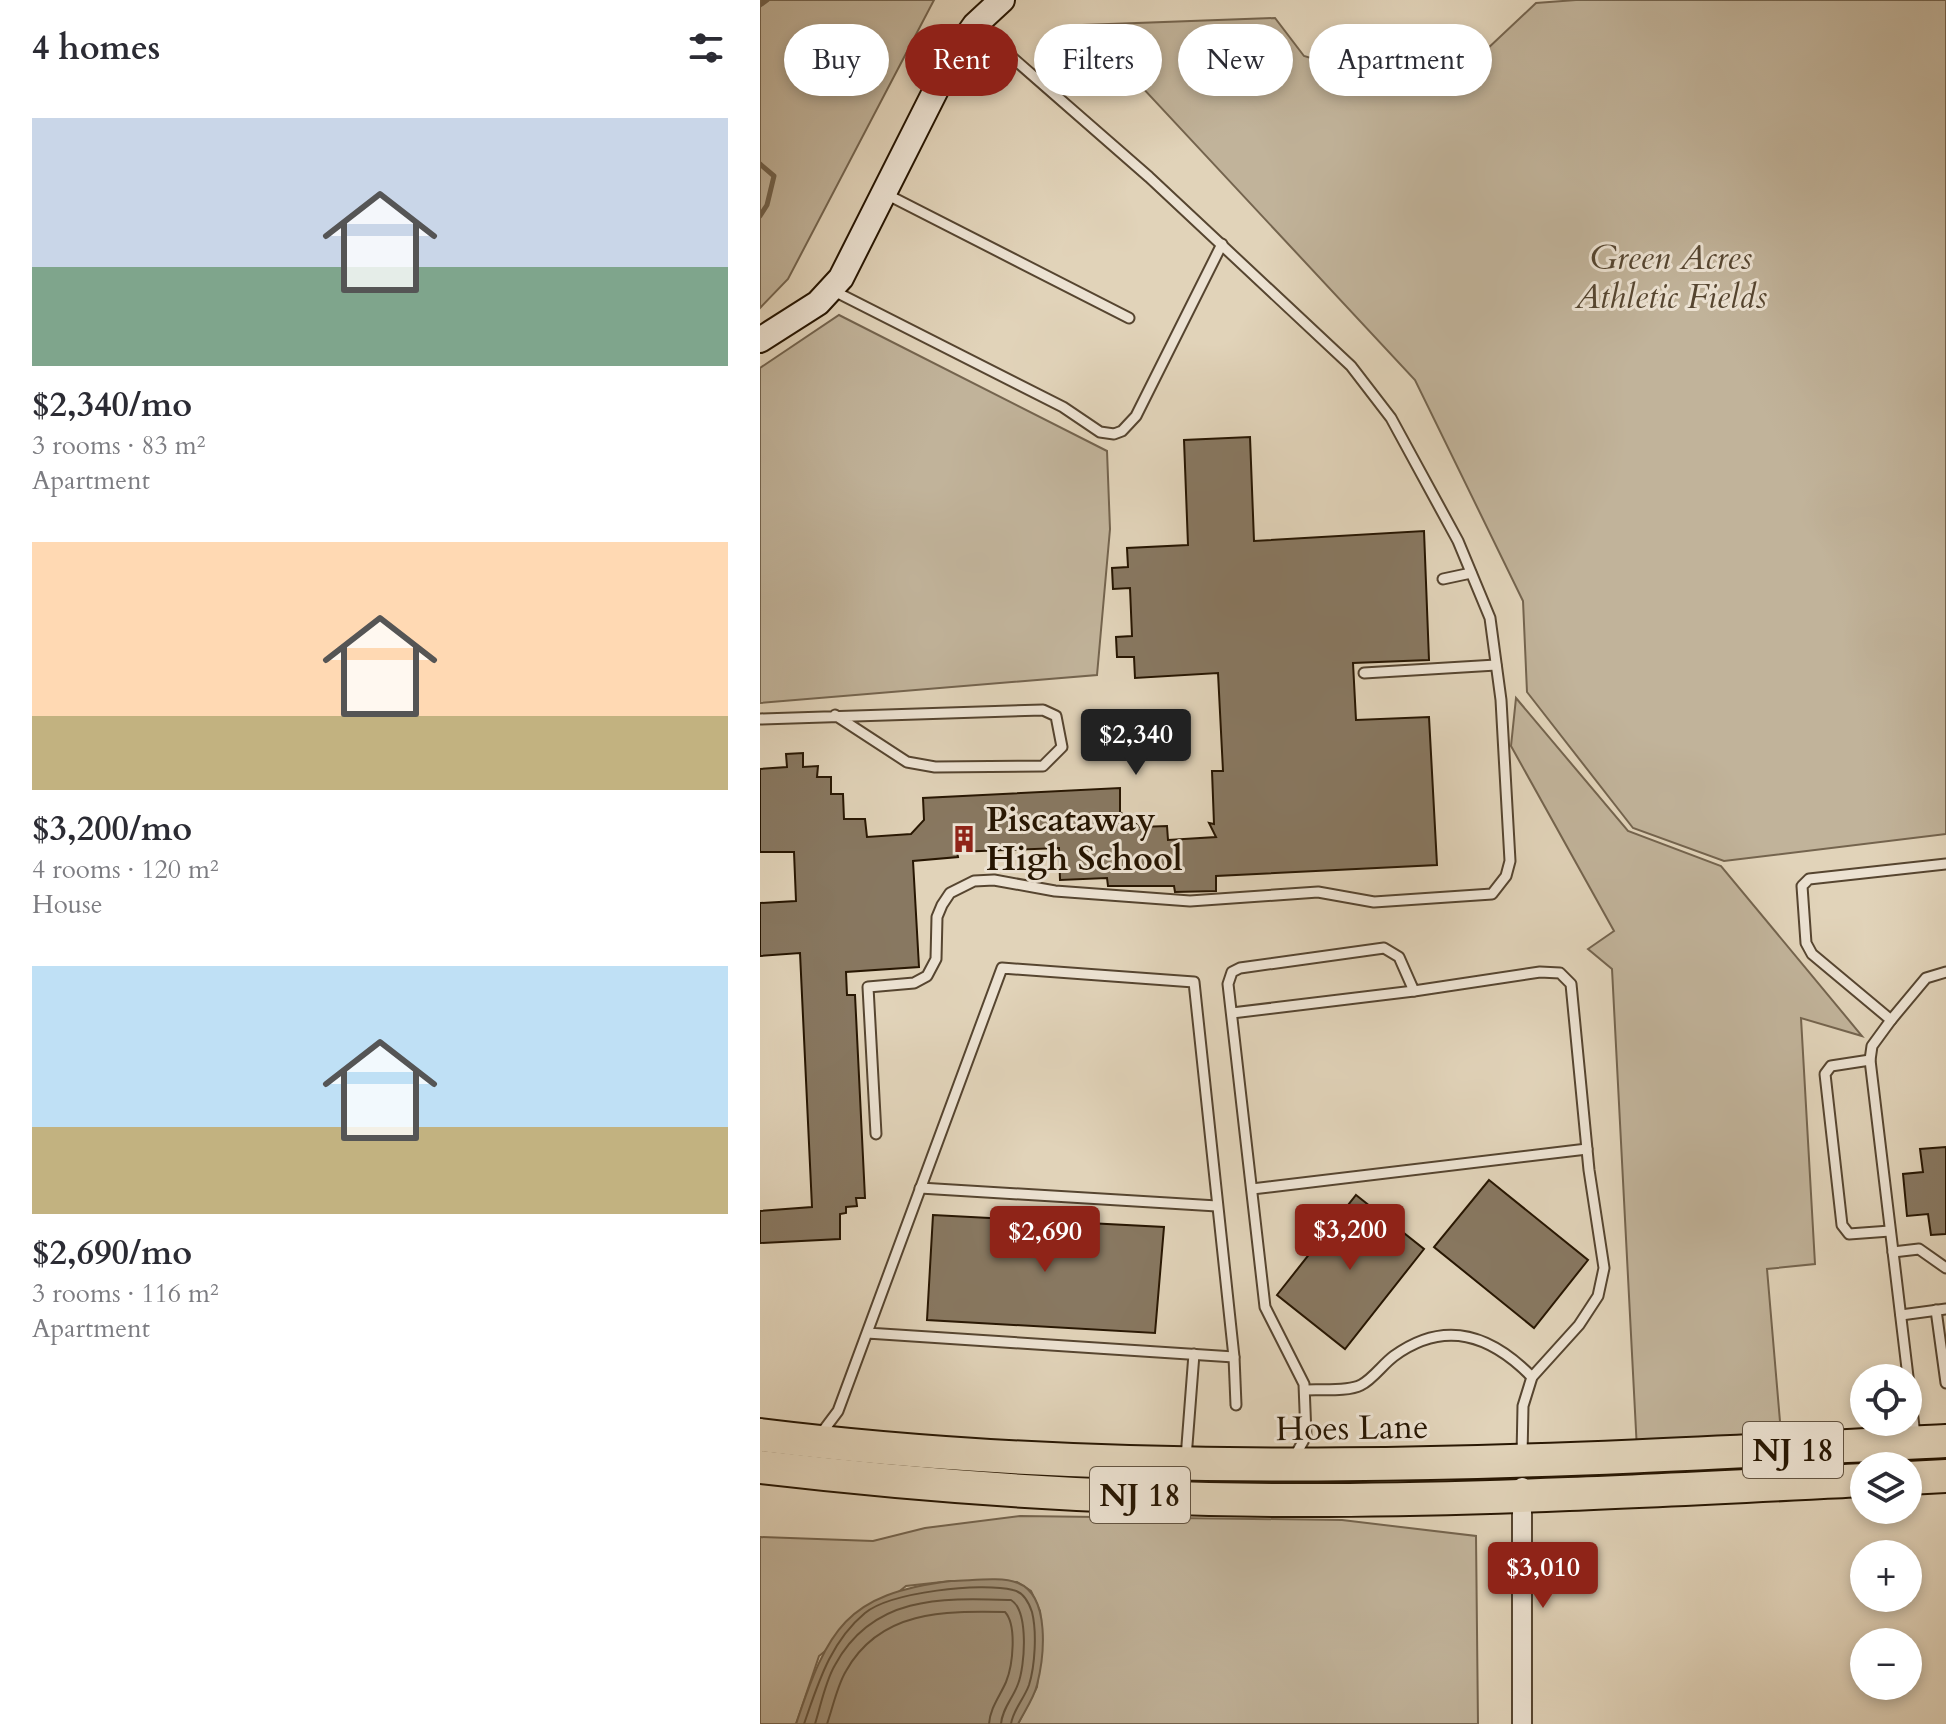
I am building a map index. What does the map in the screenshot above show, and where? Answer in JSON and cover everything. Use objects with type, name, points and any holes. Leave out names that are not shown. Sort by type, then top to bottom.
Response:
[{"type":"highway","name":"Hoes Lane","points":[[760,1435],[810,1442],[1186,1465],[1283,1467],[1522,1463],[1931,1441]]},
{"type":"highway","name":"Hoes Lane","points":[[760,1467],[1000,1491],[1325,1500],[1522,1496],[1850,1481]]},
{"type":"highway","points":[[1922,1477],[1946,1476]]},
{"type":"street","points":[[976,24],[1002,0]]},
{"type":"street","points":[[760,340],[818,303],[832,290],[933,96]]},
{"type":"street","points":[[1522,1463],[1522,1724]]},
{"type":"lane","points":[[876,1134],[868,987],[914,983],[927,976],[936,959],[937,917],[950,893],[960,885],[994,880],[1055,891],[1190,901],[1318,892],[1374,902],[1492,894],[1506,876],[1510,861],[1490,618],[1458,541],[1383,408],[1351,366],[1222,244],[1018,63]]},
{"type":"lane","points":[[884,193],[1129,318]]},
{"type":"lane","points":[[832,290],[1063,407],[1100,432],[1114,434],[1129,426],[1136,416],[1222,244]]},
{"type":"lane","points":[[1443,579],[1471,573]]},
{"type":"lane","points":[[1364,673],[1496,665]]},
{"type":"lane","points":[[760,719],[835,715],[1043,710],[1056,716],[1062,747],[1043,766],[935,767],[907,762],[835,715]]},
{"type":"lane","points":[[1891,1020],[1812,954],[1806,943],[1802,886],[1809,879],[1946,864]]},
{"type":"lane","points":[[1283,1467],[1301,1451],[1306,1436],[1305,1390],[1265,1307],[1228,984],[1232,972],[1240,968],[1384,948],[1399,957],[1414,991]]},
{"type":"lane","points":[[810,1442],[833,1421],[1002,968],[1194,982],[1234,1357],[1236,1405]]},
{"type":"lane","points":[[1232,1013],[1540,972],[1567,977],[1571,984],[1587,1149],[1604,1268],[1598,1296],[1579,1325],[1532,1377],[1523,1406],[1522,1463]]},
{"type":"lane","points":[[1931,1441],[1901,1315],[1870,1060],[1872,1046],[1926,978],[1946,972]]},
{"type":"lane","points":[[1870,1060],[1831,1066],[1825,1074],[1842,1225],[1849,1234],[1890,1231]]},
{"type":"lane","points":[[1252,1189],[1587,1149]]},
{"type":"lane","points":[[920,1188],[1217,1206]]},
{"type":"lane","points":[[1893,1252],[1919,1249],[1946,1268]]},
{"type":"lane","points":[[1901,1315],[1941,1310],[1946,1383]]},
{"type":"lane","points":[[867,1333],[1234,1357]]},
{"type":"lane","points":[[1305,1390],[1360,1386],[1392,1357],[1417,1341],[1449,1335],[1482,1339],[1512,1356],[1532,1377]]},
{"type":"lane","points":[[1186,1465],[1194,1354]]},
{"type":"green space","points":[[760,0],[934,0],[921,24],[905,24],[905,55],[889,86],[889,24],[784,24],[784,96],[884,96],[788,279],[760,308]]},
{"type":"green space","name":"Green Acres Athletic Fields","points":[[1576,0],[1946,0],[1946,834],[1724,861],[1633,828],[1527,692],[1523,601],[1415,380],[1150,96],[1162,96],[1162,24],[1111,24],[1275,18],[1280,24],[1178,24],[1178,96],[1293,96],[1293,42],[1304,56],[1309,58],[1309,96],[1492,96],[1492,44],[1536,3]]},
{"type":"green space","points":[[839,315],[1107,451],[1110,529],[1097,675],[760,703],[760,368]]},
{"type":"green space","points":[[1516,698],[1628,831],[1721,866],[1862,1036],[1801,1018],[1815,1264],[1767,1269],[1782,1445],[1637,1450],[1612,969],[1588,949],[1614,931],[1511,746]]},
{"type":"green space","points":[[1020,1516],[1342,1520],[1476,1536],[1478,1724],[1018,1724],[1037,1687],[1042,1639],[1040,1611],[1031,1591],[1017,1582],[951,1581],[906,1586],[819,1656],[796,1724],[760,1724],[760,1537],[873,1541],[925,1528]]},
{"type":"water","points":[[951,1581],[1011,1581],[1029,1590],[1036,1601],[1042,1629],[1042,1660],[1036,1690],[1018,1724],[796,1724],[819,1663],[831,1640],[846,1622],[864,1607],[887,1595]]},
{"type":"building","name":"Piscataway High School","points":[[1250,437],[1254,541],[1424,531],[1429,660],[1353,663],[1356,720],[1429,717],[1437,865],[1216,876],[1216,891],[1175,892],[1174,886],[1108,886],[1107,878],[1060,880],[1059,848],[957,852],[958,857],[913,861],[919,967],[846,972],[847,995],[855,995],[865,1198],[856,1198],[857,1206],[846,1207],[846,1213],[840,1214],[840,1239],[760,1243],[760,1211],[812,1207],[800,953],[760,956],[760,903],[796,901],[794,852],[760,852],[760,769],[787,767],[786,754],[803,753],[803,767],[818,766],[817,777],[831,777],[831,794],[843,794],[844,819],[865,819],[867,837],[911,834],[924,820],[923,798],[1120,788],[1120,812],[1140,827],[1167,826],[1168,840],[1216,837],[1209,823],[1214,824],[1212,771],[1223,771],[1218,673],[1135,678],[1134,657],[1117,657],[1116,637],[1132,636],[1130,588],[1113,589],[1112,568],[1128,567],[1127,548],[1188,545],[1184,440]]},
{"type":"building","points":[[1946,1147],[1946,1234],[1931,1235],[1928,1214],[1907,1216],[1903,1174],[1923,1172],[1920,1149]]},
{"type":"building","points":[[1489,1180],[1588,1260],[1534,1328],[1434,1247]]},
{"type":"building","points":[[1356,1195],[1424,1249],[1345,1349],[1277,1295]]},
{"type":"building","points":[[933,1215],[1164,1227],[1155,1333],[927,1320]]},
{"type":"waterway","points":[[760,5],[767,0]]},
{"type":"waterway","points":[[760,164],[774,176],[767,205],[760,216]]},
{"type":"place","name":"Piscataway High School","points":[[964,839]]}]
